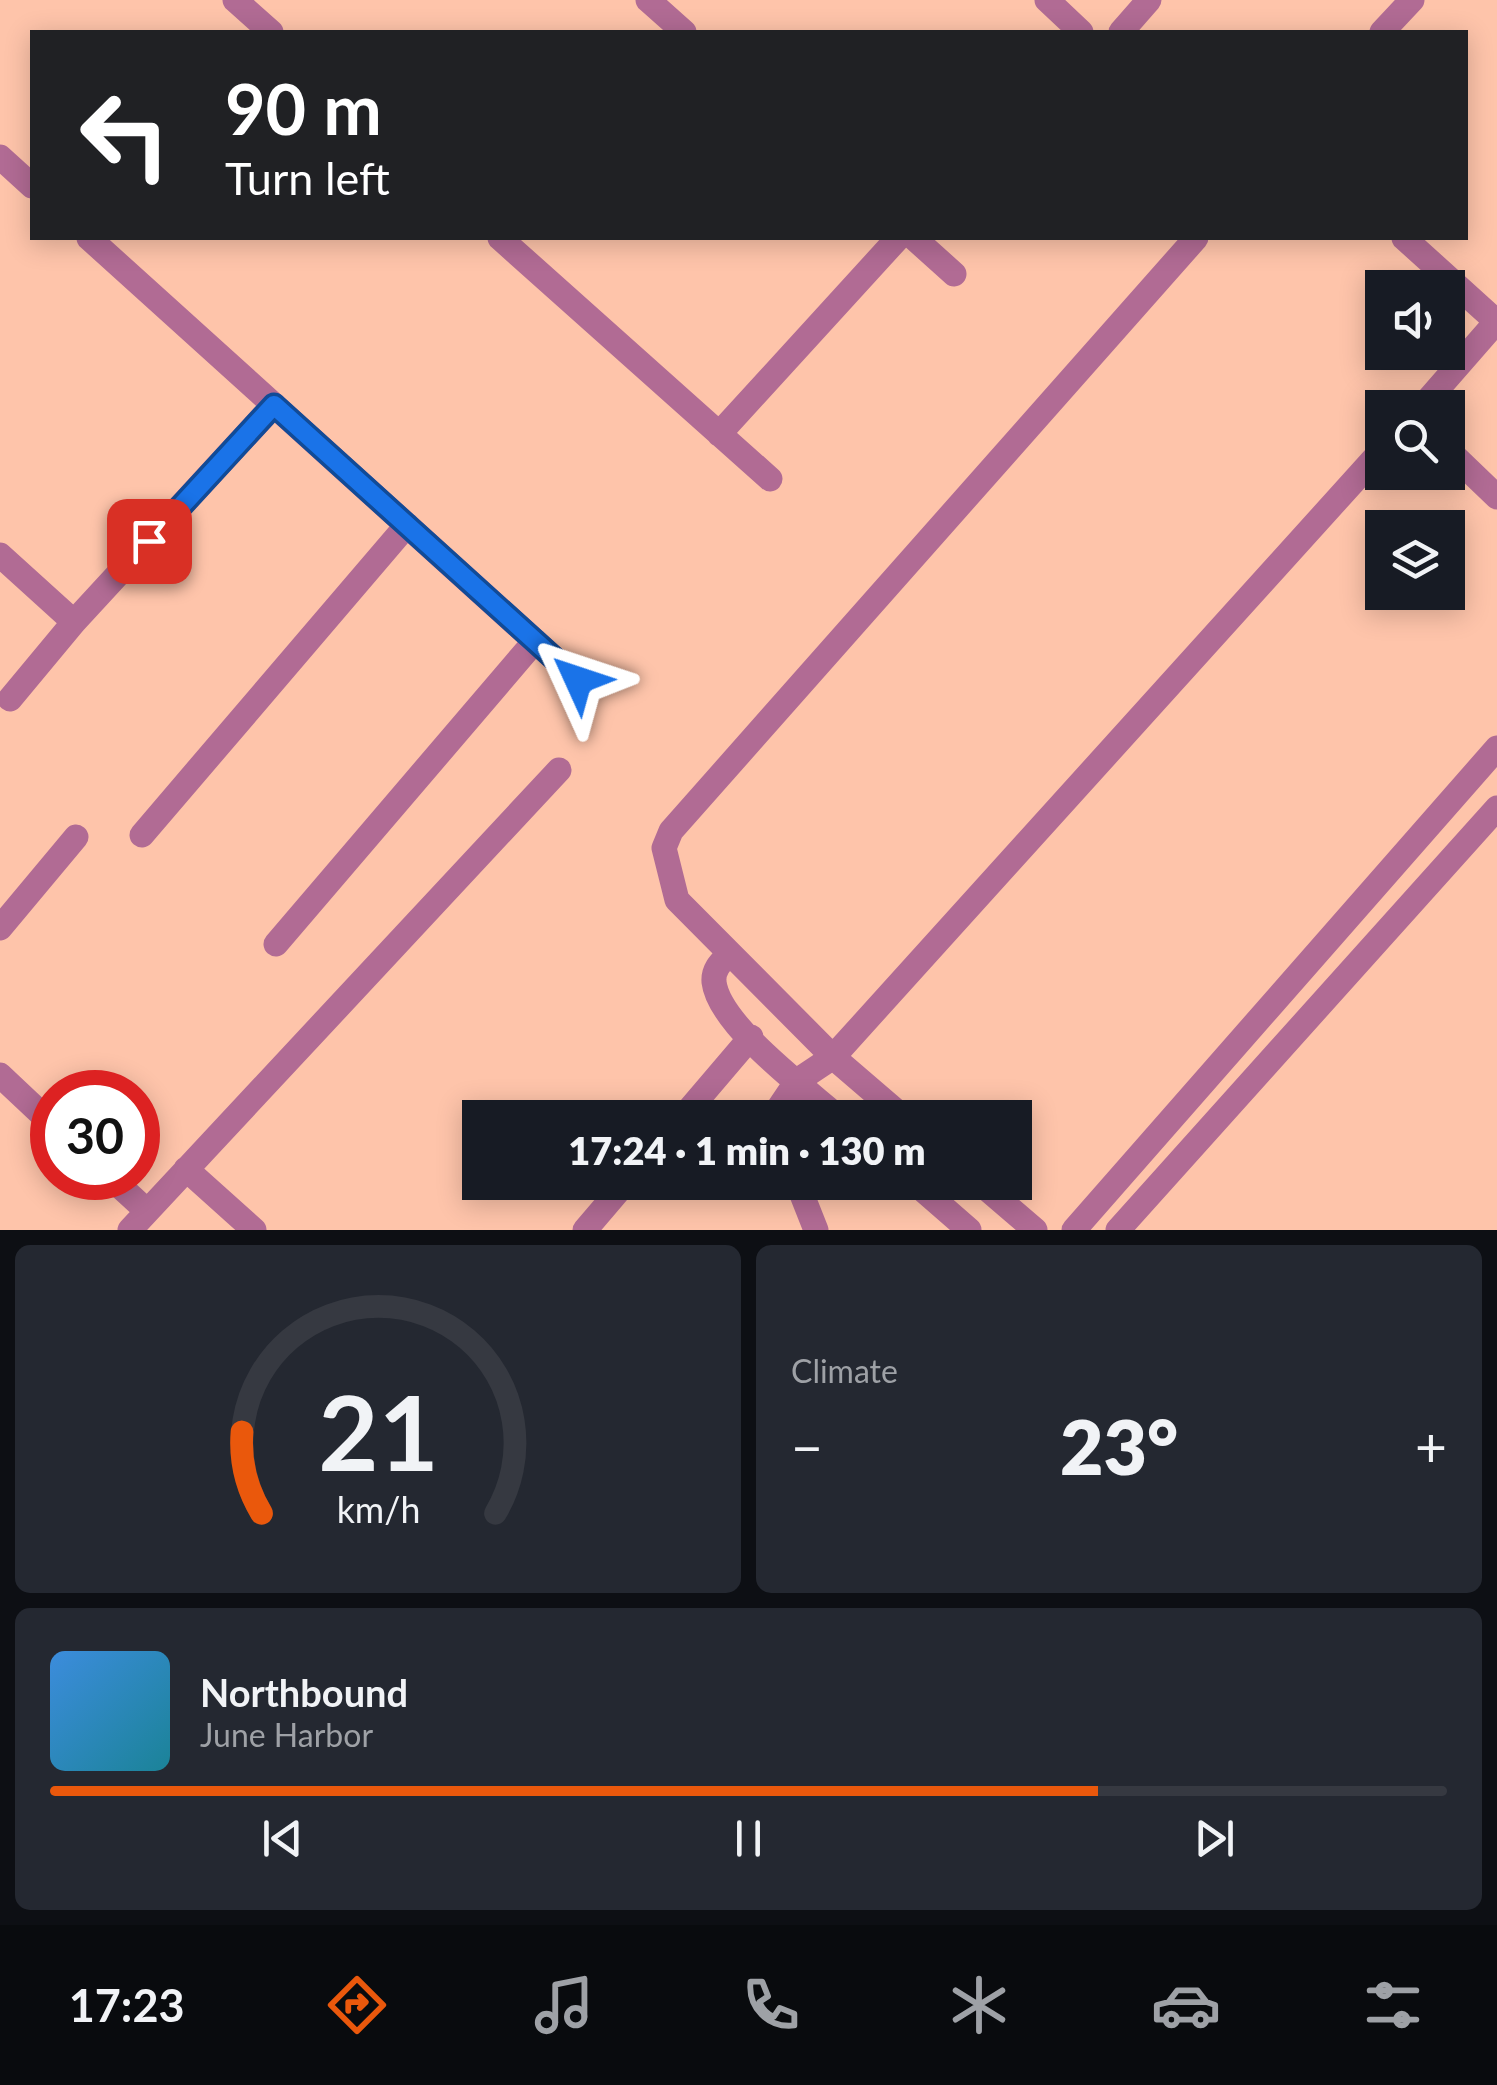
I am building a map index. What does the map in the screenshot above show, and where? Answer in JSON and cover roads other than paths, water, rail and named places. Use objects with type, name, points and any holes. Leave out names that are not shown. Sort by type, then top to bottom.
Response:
[{"type":"street","points":[[235,0],[269,30]]},
{"type":"street","points":[[648,0],[682,30]]},
{"type":"street","points":[[1047,0],[1079,30]]},
{"type":"street","points":[[1123,30],[1149,0]]},
{"type":"street","points":[[1384,30],[1412,0]]},
{"type":"street","points":[[0,157],[30,184]]},
{"type":"street","points":[[91,240],[578,680]]},
{"type":"street","points":[[502,240],[770,479]]},
{"type":"street","points":[[719,434],[896,240]]},
{"type":"street","points":[[916,240],[954,274]]},
{"type":"street","points":[[883,1100],[833,1057],[677,900],[664,848],[670,831],[1194,240]]},
{"type":"street","points":[[1406,240],[1497,322],[1437,390]]},
{"type":"street","points":[[10,699],[74,622],[274,405]]},
{"type":"street","points":[[1465,467],[1497,498]]},
{"type":"street","points":[[784,1100],[797,1081],[833,1057],[1365,469]]},
{"type":"street","points":[[142,834],[407,525]]},
{"type":"street","points":[[0,555],[74,622]]},
{"type":"street","points":[[276,944],[534,641]]},
{"type":"street","points":[[1074,1230],[1497,748]]},
{"type":"street","points":[[138,1220],[560,770]]},
{"type":"street","points":[[1118,1230],[1497,808]]},
{"type":"street","points":[[0,928],[76,836]]},
{"type":"street","points":[[728,955],[714,972],[714,983],[728,1016],[819,1100]]},
{"type":"street","points":[[697,1100],[751,1037]]},
{"type":"street","points":[[0,1075],[30,1103]]},
{"type":"street","points":[[186,1169],[254,1230]]},
{"type":"street","points":[[585,1230],[611,1200]]},
{"type":"street","points":[[804,1200],[816,1230]]},
{"type":"street","points":[[935,1200],[969,1230]]},
{"type":"street","points":[[1000,1200],[1035,1230]]}]
